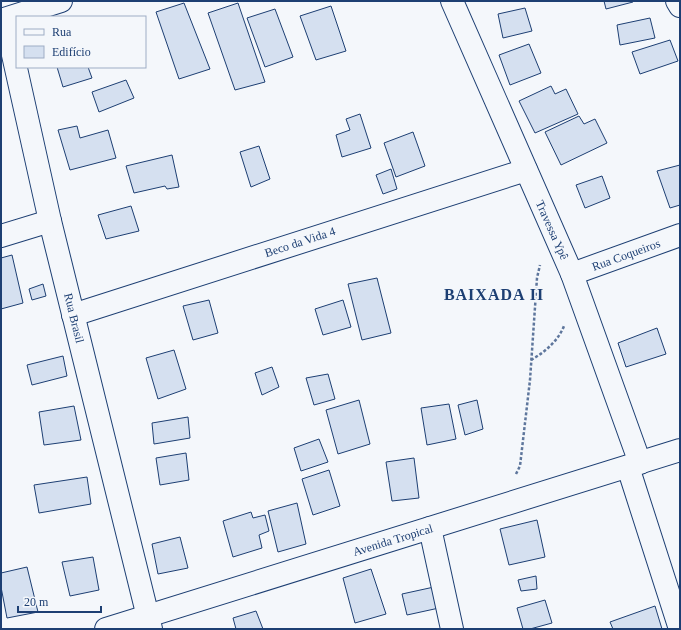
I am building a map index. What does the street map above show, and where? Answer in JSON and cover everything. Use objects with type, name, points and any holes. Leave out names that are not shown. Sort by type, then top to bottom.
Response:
[{"type":"street","points":[[3,19],[61,1]]},
{"type":"street","name":"Travessa Ypê","points":[[452,1],[572,274],[634,465],[680,629]]},
{"type":"street","points":[[677,1],[680,6]]},
{"type":"street","name":"Rua Brasil","points":[[3,19],[50,221],[149,623]]},
{"type":"street","name":"Beco da Vida 4","points":[[73,315],[526,170]]},
{"type":"street","points":[[1,236],[50,221]]},
{"type":"street","name":"Rua Coqueiros","points":[[572,274],[680,235]]},
{"type":"street","name":"Avenida Tropical","points":[[106,629],[149,623],[430,528],[680,450]]},
{"type":"street","points":[[430,528],[452,629]]},
{"type":"path","points":[[497,507],[511,488],[520,466],[531,360],[537,278],[540,264]]},
{"type":"path","points":[[531,360],[550,346],[560,335],[565,322]]},
{"type":"building","points":[[604,1],[633,1],[633,2],[606,9]]},
{"type":"building","points":[[184,3],[210,69],[179,79],[156,12]]},
{"type":"building","points":[[238,3],[265,82],[235,90],[208,13]]},
{"type":"building","points":[[331,6],[346,51],[316,60],[300,16]]},
{"type":"building","points":[[525,8],[532,31],[503,38],[498,14]]},
{"type":"building","points":[[275,9],[293,57],[265,67],[247,18]]},
{"type":"building","points":[[650,18],[655,38],[620,45],[617,25]]},
{"type":"building","points":[[670,40],[678,61],[640,74],[632,52]]},
{"type":"building","points":[[529,44],[541,73],[510,85],[499,55]]},
{"type":"building","points":[[57,68],[88,68],[92,78],[63,87]]},
{"type":"building","points":[[126,80],[134,98],[99,112],[92,92]]},
{"type":"building","points":[[551,86],[555,94],[566,89],[578,114],[535,133],[519,101]]},
{"type":"building","points":[[360,114],[371,148],[342,157],[336,135],[350,130],[346,119]]},
{"type":"building","points":[[579,116],[584,124],[595,119],[607,143],[561,165],[545,132]]},
{"type":"building","points":[[77,126],[80,138],[108,130],[116,158],[70,170],[58,130]]},
{"type":"building","points":[[413,132],[425,166],[396,177],[384,143]]},
{"type":"building","points":[[259,146],[270,179],[251,187],[240,152]]},
{"type":"building","points":[[172,155],[179,187],[167,189],[165,186],[134,193],[126,166]]},
{"type":"building","points":[[680,165],[680,205],[670,208],[657,171]]},
{"type":"building","points":[[391,169],[397,189],[383,194],[376,175]]},
{"type":"building","points":[[602,176],[610,198],[585,208],[576,185]]},
{"type":"building","points":[[131,206],[139,231],[106,239],[98,215]]},
{"type":"building","points":[[12,255],[23,303],[1,309],[1,258]]},
{"type":"building","points":[[377,278],[391,333],[362,340],[348,284]]},
{"type":"building","points":[[43,284],[46,296],[32,300],[29,289]]},
{"type":"building","points":[[209,300],[218,333],[193,340],[183,306]]},
{"type":"building","points":[[343,300],[351,327],[323,335],[315,309]]},
{"type":"building","points":[[657,328],[666,354],[626,367],[618,343]]},
{"type":"building","points":[[174,350],[186,389],[158,399],[146,358]]},
{"type":"building","points":[[63,356],[67,376],[32,385],[27,365]]},
{"type":"building","points":[[272,367],[279,387],[262,395],[255,373]]},
{"type":"building","points":[[328,374],[335,399],[314,405],[306,378]]},
{"type":"building","points":[[359,400],[370,444],[338,454],[326,410]]},
{"type":"building","points":[[477,400],[483,429],[465,435],[458,405]]},
{"type":"building","points":[[449,404],[456,439],[427,445],[421,408]]},
{"type":"building","points":[[74,406],[81,440],[44,445],[39,412]]},
{"type":"building","points":[[188,417],[190,438],[154,444],[152,423]]},
{"type":"building","points":[[319,439],[328,462],[301,471],[294,448]]},
{"type":"building","points":[[186,453],[189,480],[160,485],[156,458]]},
{"type":"building","points":[[414,458],[419,498],[392,501],[386,462]]},
{"type":"building","points":[[329,470],[340,506],[313,515],[302,479]]},
{"type":"building","points":[[87,477],[91,504],[39,513],[34,485]]},
{"type":"building","points":[[297,503],[306,544],[278,552],[268,511]]},
{"type":"building","points":[[251,512],[253,518],[265,515],[269,531],[259,535],[262,548],[233,557],[223,521]]},
{"type":"building","points":[[537,520],[545,557],[509,565],[500,529]]},
{"type":"building","points":[[180,537],[188,568],[158,574],[152,544]]},
{"type":"building","points":[[93,557],[99,590],[70,596],[62,562]]},
{"type":"building","points":[[27,567],[38,612],[7,618],[1,587],[1,573]]},
{"type":"building","points":[[371,569],[386,614],[355,623],[343,578]]},
{"type":"building","points":[[536,576],[537,589],[521,591],[518,580]]},
{"type":"building","points":[[434,587],[439,608],[407,615],[402,594]]},
{"type":"building","points":[[545,600],[552,623],[530,629],[523,629],[517,608]]},
{"type":"building","points":[[655,606],[662,629],[613,629],[610,622]]},
{"type":"building","points":[[256,611],[263,629],[236,629],[233,618]]},
{"type":"district","name":"BAIXADA II","points":[[494,294]]}]
